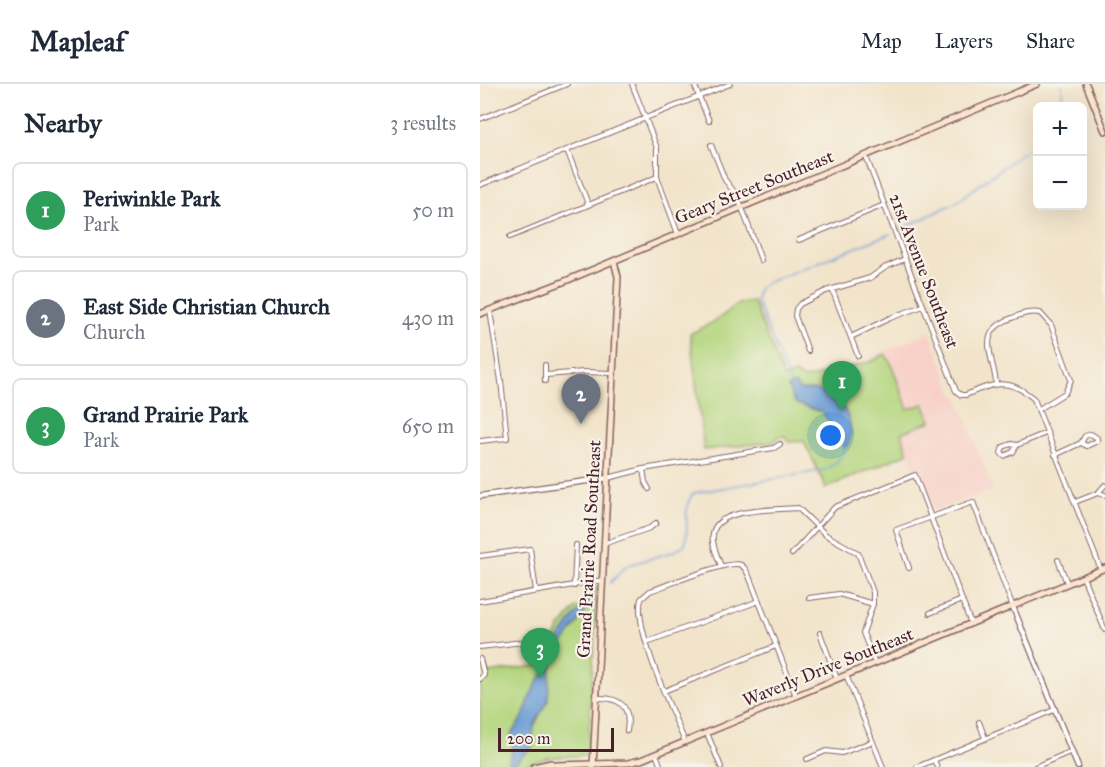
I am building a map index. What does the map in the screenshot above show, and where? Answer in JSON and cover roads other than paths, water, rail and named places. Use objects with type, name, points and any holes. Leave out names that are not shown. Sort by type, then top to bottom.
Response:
[{"type":"main road","name":"Geary Street Southeast","points":[[480,314],[866,157],[1037,84]]},
{"type":"main road","points":[[1086,84],[1105,130]]},
{"type":"main road","name":"Grand Prairie Road Southeast","points":[[593,765],[618,277],[614,261]]},
{"type":"main road","name":"Waverly Drive Southeast","points":[[534,767],[551,763],[555,766],[628,763],[656,754],[1103,569]]},
{"type":"street","points":[[480,119],[567,84]]},
{"type":"street","points":[[632,84],[657,148],[657,177],[678,234]]},
{"type":"street","points":[[694,84],[709,121]]},
{"type":"street","points":[[480,185],[730,84]]},
{"type":"street","points":[[711,145],[725,180],[738,197],[761,260]]},
{"type":"street","points":[[567,150],[588,204]]},
{"type":"street","name":"21st Avenue Southeast","points":[[866,157],[958,393],[966,395],[996,383]]},
{"type":"street","points":[[510,237],[657,177]]},
{"type":"street","points":[[799,240],[884,205]]},
{"type":"street","points":[[808,351],[795,316],[796,309],[806,300],[832,289],[870,278],[886,267],[905,259]]},
{"type":"street","points":[[832,289],[858,356]]},
{"type":"street","points":[[850,337],[890,318],[923,306]]},
{"type":"street","points":[[480,441],[507,438],[490,310]]},
{"type":"street","points":[[1039,410],[1065,393],[1070,385],[1069,373],[1055,334],[1041,311],[1025,313],[1004,321],[989,336],[989,349],[996,383],[1014,385],[1034,399],[1103,569]]},
{"type":"street","points":[[983,335],[989,336]]},
{"type":"street","points":[[545,364],[546,378],[584,372],[612,373]]},
{"type":"street","points":[[1070,385],[1076,387]]},
{"type":"street","points":[[1017,446],[1046,433]]},
{"type":"street","points":[[480,496],[608,478],[643,469],[774,448],[780,444]]},
{"type":"street","points":[[1055,455],[1081,444]]},
{"type":"street","points":[[643,469],[645,482],[649,489]]},
{"type":"street","points":[[792,554],[835,507],[915,475],[971,624]]},
{"type":"street","points":[[1075,502],[1098,493],[1105,485]]},
{"type":"street","points":[[1098,493],[1105,495]]},
{"type":"street","points":[[909,568],[896,530],[973,502],[1078,767]]},
{"type":"street","points":[[721,566],[712,536],[719,521],[733,514],[798,508],[826,535],[858,553],[873,592],[873,604],[862,633],[875,664]]},
{"type":"street","points":[[606,543],[650,528],[656,523]]},
{"type":"street","points":[[574,586],[576,545]]},
{"type":"street","points":[[480,555],[530,549],[537,591]]},
{"type":"street","points":[[1058,560],[1067,584]]},
{"type":"street","points":[[686,742],[664,691],[647,642],[640,613],[641,599],[650,591],[721,566],[734,563],[741,565],[759,601],[795,696]]},
{"type":"street","points":[[1083,577],[1105,630]]},
{"type":"street","points":[[480,601],[603,580]]},
{"type":"street","points":[[809,598],[839,594],[873,604]]},
{"type":"street","points":[[930,613],[962,600]]},
{"type":"street","points":[[647,642],[759,601]]},
{"type":"street","points":[[820,633],[837,679]]},
{"type":"street","points":[[480,647],[523,642]]},
{"type":"street","points":[[664,691],[776,646]]},
{"type":"street","points":[[480,659],[484,675],[480,679]]},
{"type":"street","points":[[846,675],[871,742],[883,767]]},
{"type":"street","points":[[596,698],[610,698],[620,702],[624,707],[628,722],[627,731]]},
{"type":"street","points":[[917,767],[1054,710]]},
{"type":"street","points":[[979,722],[985,738]]},
{"type":"street","points":[[708,733],[721,767]]},
{"type":"street","points":[[807,759],[826,751],[842,753],[871,742]]},
{"type":"street","points":[[1035,767],[1071,751]]},
{"type":"street","points":[[656,754],[661,767]]},
{"type":"street","points":[[934,760],[937,767]]},
{"type":"water","points":[[795,384],[800,390],[824,392],[843,407],[851,431],[846,447],[843,446],[843,433],[832,426],[822,412],[797,404],[793,400],[788,387]]},
{"type":"water","points":[[592,597],[594,598],[566,640],[560,645],[550,670],[548,700],[534,726],[532,747],[512,766],[508,764],[513,748],[511,734],[523,717],[531,694],[541,676],[547,671],[552,649],[574,617]]},
{"type":"waterway","points":[[1062,85],[1063,102]]},
{"type":"waterway","points":[[899,230],[955,203],[1033,145]]},
{"type":"waterway","points":[[791,385],[756,300],[759,288],[768,282],[890,234]]},
{"type":"waterway","points":[[610,583],[626,566],[675,551],[685,544],[688,504],[694,493],[824,470],[838,460],[843,454],[845,445]]},
{"type":"place","name":"Periwinkle Park","points":[[842,411]]},
{"type":"place","name":"East Side Christian Church","points":[[581,424]]},
{"type":"place","name":"Grand Prairie Park","points":[[540,678]]}]
